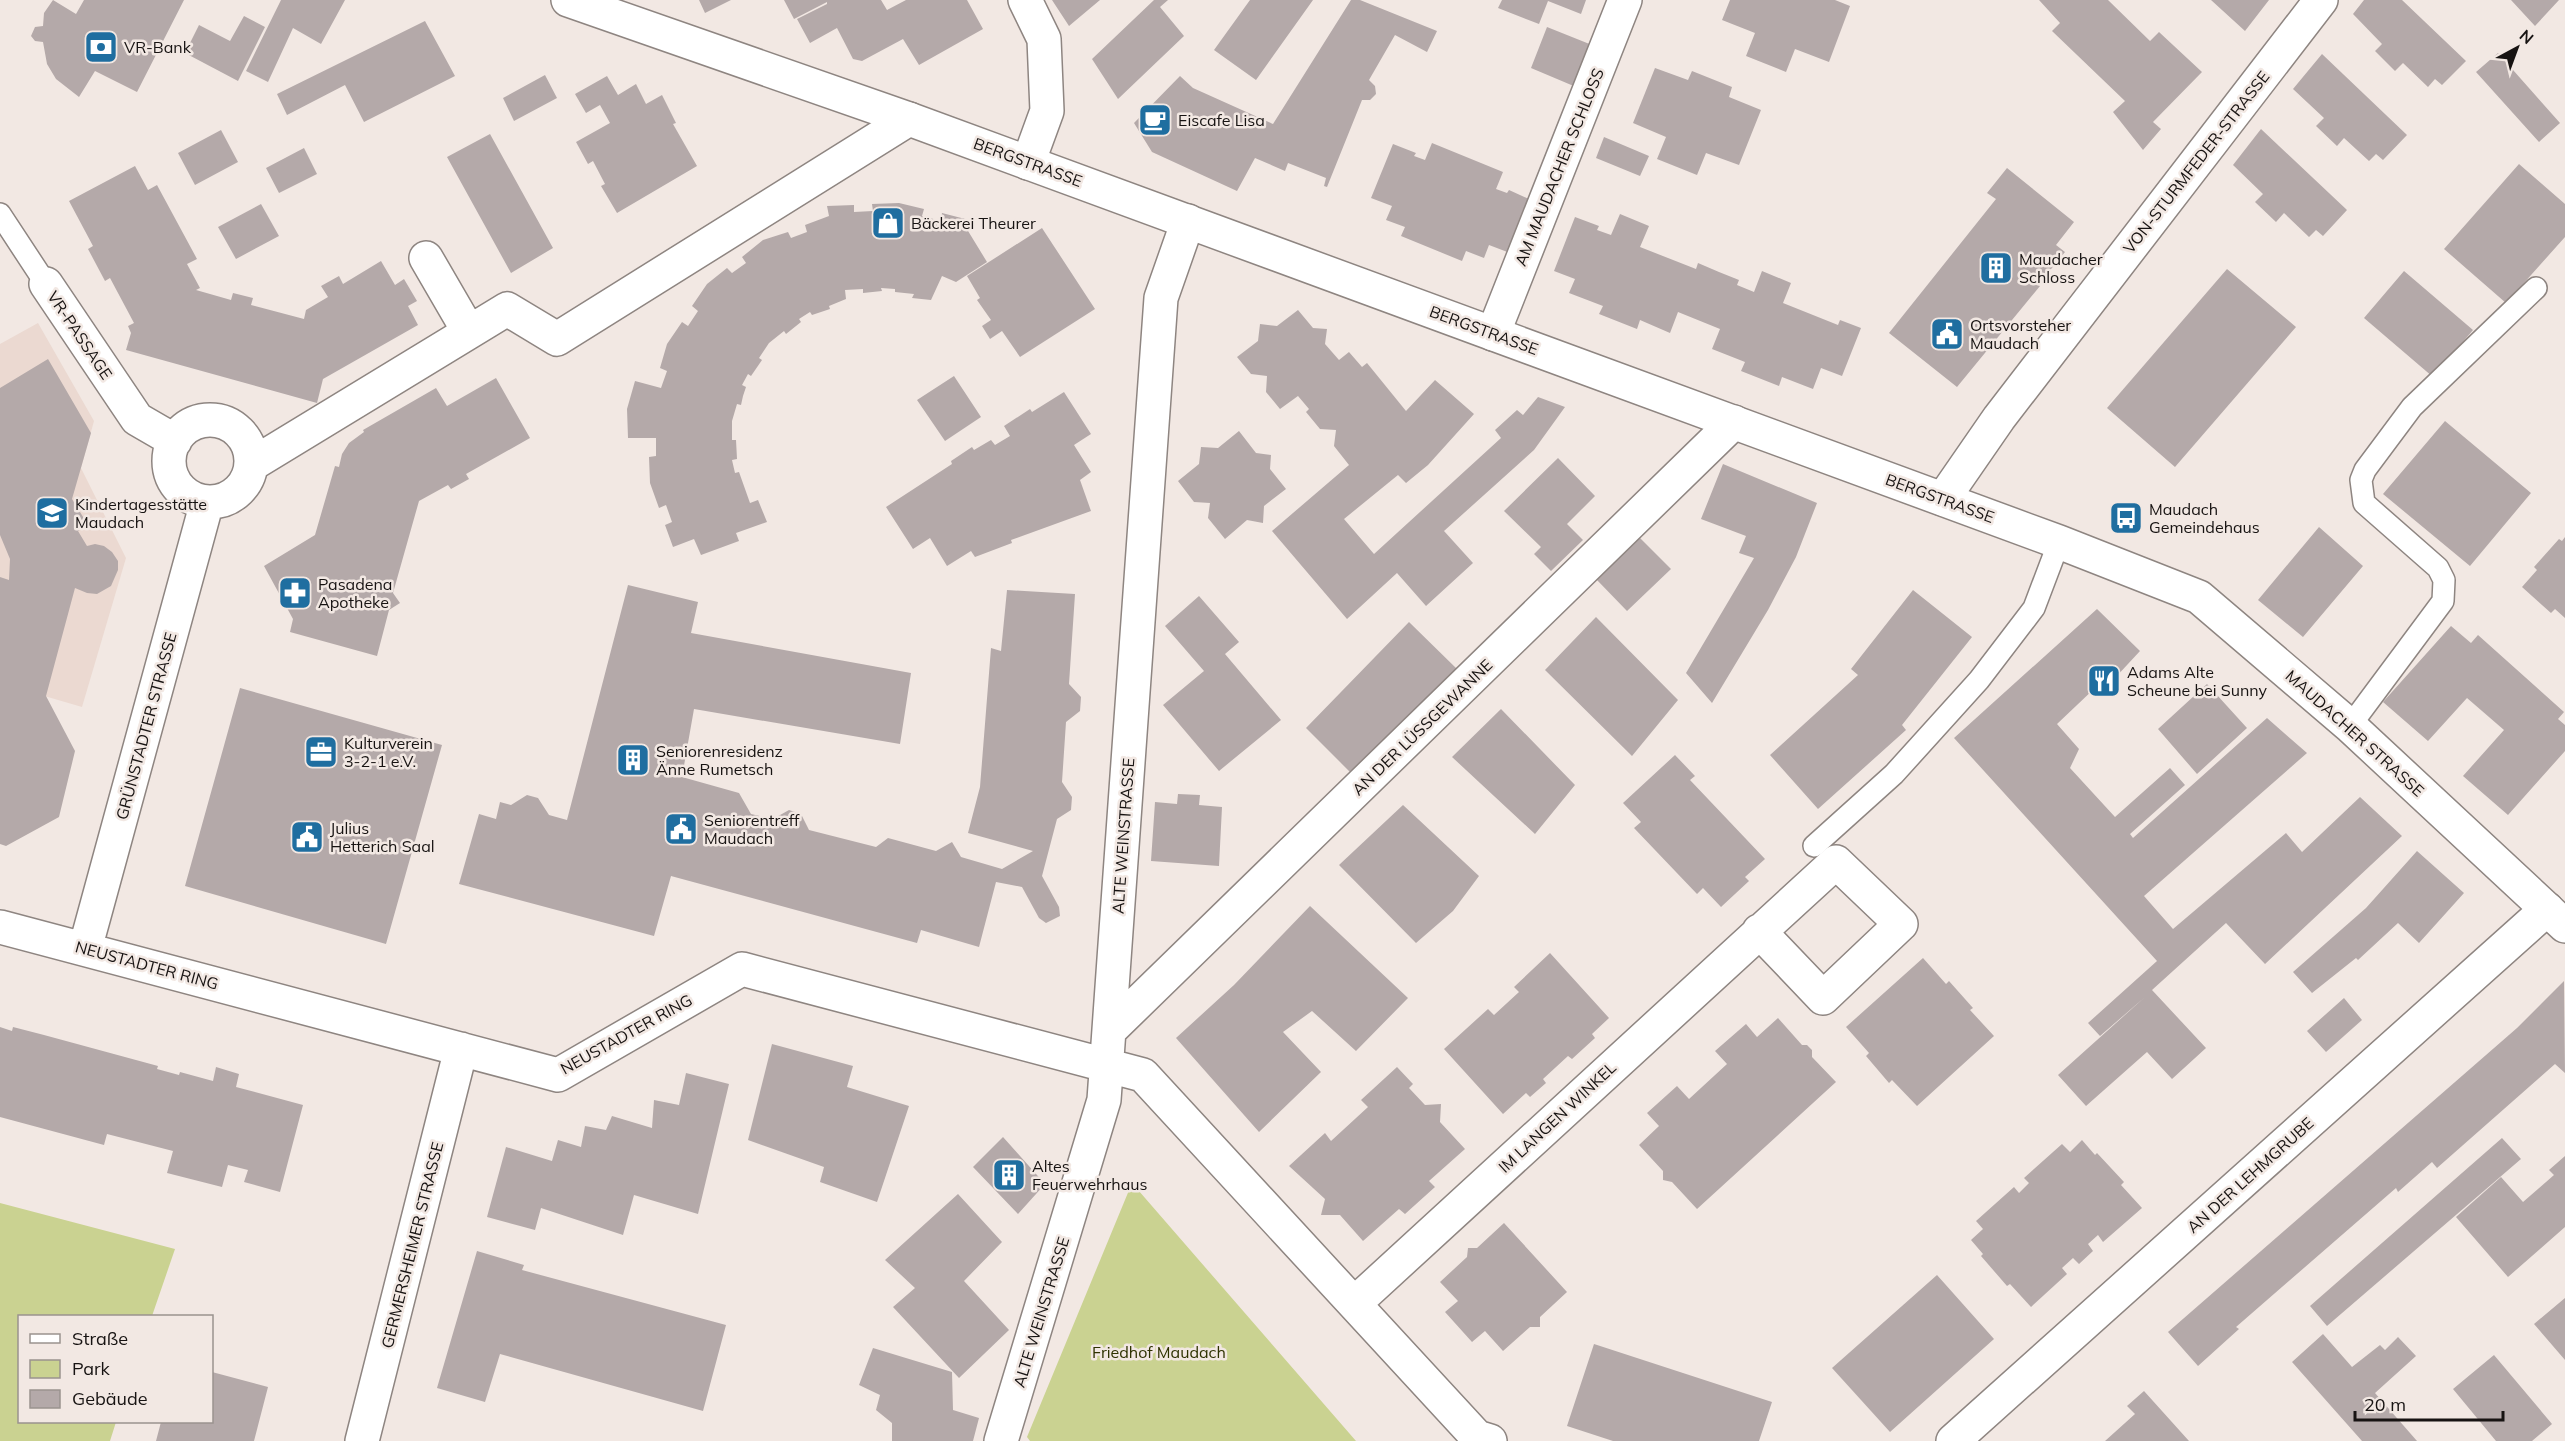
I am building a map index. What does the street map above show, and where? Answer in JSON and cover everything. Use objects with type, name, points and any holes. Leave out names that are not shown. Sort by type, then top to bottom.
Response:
[{"type":"street","name":"BERGSTRASSE","points":[[568,0],[909,118],[2059,542]]},
{"type":"street","points":[[1025,0],[1033,12],[1044,39],[1047,111],[1028,163]]},
{"type":"street","name":"AM MAUDACHER SCHLOSS","points":[[1494,333],[1625,0]]},
{"type":"street","name":"VON-STURMFEDER-STRASSE","points":[[1943,499],[1999,418],[2321,0]]},
{"type":"street","points":[[251,465],[507,309],[557,339],[909,118]]},
{"type":"street","name":"ALTE WEINSTRASSE","points":[[1001,1441],[1104,1100],[1161,298],[1188,221]]},
{"type":"street","points":[[426,258],[469,332]]},
{"type":"street","name":"VR-PASSAGE","points":[[46,284],[137,419],[175,441]]},
{"type":"street","points":[[209,420],[223,422],[235,429],[244,439],[250,452],[251,465],[241,488],[225,499],[207,502],[182,492],[169,468],[170,454],[183,430],[195,423],[209,420]]},
{"type":"street","name":"AN DER LÜSSGEWANNE","points":[[1109,1031],[1734,422]]},
{"type":"street","name":"GRÜNSTADTER STRASSE","points":[[85,949],[207,502]]},
{"type":"street","name":"MAUDACHER STRASSE","points":[[2059,542],[2199,597],[2350,726],[2556,917]]},
{"type":"street","name":"AN DER LEHMGRUBE","points":[[1953,1441],[2556,917]]},
{"type":"street","name":"NEUSTADTER RING","points":[[0,927],[558,1075],[742,969],[1107,1066]]},
{"type":"street","name":"IM LANGEN WINKEL","points":[[1355,1303],[1760,931]]},
{"type":"street","name":"GERMERSHEIMER STRASSE","points":[[362,1441],[461,1049]]},
{"type":"street","points":[[1107,1066],[1143,1075],[1477,1437],[1490,1441]]},
{"type":"lane","name":"VR-PASSAGE","points":[[0,214],[46,284]]},
{"type":"lane","points":[[2350,726],[2444,601],[2444,580],[2438,568],[2364,503],[2361,480],[2365,470],[2412,407],[2536,288]]},
{"type":"lane","points":[[1814,846],[1894,774],[1979,680],[2034,608],[2059,542]]},
{"type":"shaded area","name":"Kindertagesstätte Maudach","points":[[38,323],[94,421],[81,468],[126,558],[82,707],[0,683],[0,344]]},
{"type":"green space","name":"Friedhof Maudach","points":[[1132,1183],[1356,1441],[1030,1441],[1027,1437]]},
{"type":"green space","points":[[0,1203],[175,1249],[152,1315],[18,1315],[18,1423],[116,1423],[110,1441],[0,1441]]},
{"type":"building","name":"VR-Bank","points":[[53,0],[76,14],[84,0],[184,0],[137,92],[95,71],[79,97],[56,79],[47,64],[43,42],[35,41],[31,36],[35,27],[43,26],[44,13]]},
{"type":"building","points":[[281,0],[345,0],[321,44],[293,28],[268,82],[246,71]]},
{"type":"building","points":[[699,0],[731,0],[705,13]]},
{"type":"building","points":[[784,0],[881,0],[887,10],[906,0],[967,0],[983,29],[919,65],[903,39],[862,61],[853,59],[837,28],[810,43],[797,19],[827,2],[794,19]]},
{"type":"building","points":[[1052,0],[1100,0],[1069,26]]},
{"type":"building","points":[[1154,0],[1168,0],[1160,7],[1184,36],[1118,99],[1092,59]]},
{"type":"building","points":[[1250,0],[1313,0],[1256,80],[1214,50]]},
{"type":"building","points":[[1351,0],[1360,0],[1437,31],[1427,52],[1395,35],[1369,80],[1375,86],[1376,94],[1370,100],[1362,100],[1327,187],[1324,186],[1326,178],[1288,163],[1285,171],[1255,158],[1237,191],[1152,152],[1134,123],[1180,76],[1193,88],[1273,124]]},
{"type":"building","points":[[1502,0],[1586,0],[1581,14],[1548,1],[1539,24],[1498,8]]},
{"type":"building","points":[[1730,0],[1835,0],[1850,6],[1829,62],[1795,49],[1786,72],[1746,56],[1755,33],[1722,20]]},
{"type":"building","points":[[2039,0],[2108,0],[2150,41],[2159,32],[2202,72],[2153,122],[2161,129],[2143,150],[2113,112],[2125,101],[2052,31],[2060,23]]},
{"type":"building","points":[[2211,0],[2269,0],[2245,31]]},
{"type":"building","points":[[2364,0],[2402,0],[2466,61],[2442,85],[2435,79],[2428,87],[2403,63],[2395,71],[2375,51],[2382,44],[2353,14]]},
{"type":"building","points":[[2511,0],[2559,0],[2535,26]]},
{"type":"building","points":[[244,16],[265,27],[238,81],[185,53],[199,25],[230,41]]},
{"type":"building","points":[[425,21],[455,76],[364,122],[345,85],[287,115],[277,94]]},
{"type":"building","points":[[1547,27],[1592,45],[1576,87],[1531,68]]},
{"type":"building","points":[[2498,53],[2560,123],[2539,142],[2476,72]]},
{"type":"building","points":[[2322,54],[2407,135],[2383,160],[2376,154],[2369,161],[2344,138],[2337,146],[2316,126],[2324,118],[2293,89]]},
{"type":"building","points":[[1655,68],[1688,80],[1692,71],[1732,87],[1729,97],[1761,110],[1739,165],[1706,153],[1697,175],[1657,159],[1666,137],[1633,123]]},
{"type":"building","points":[[545,75],[557,98],[514,121],[503,98]]},
{"type":"building","points":[[607,76],[618,95],[636,84],[646,104],[662,95],[676,123],[673,124],[697,166],[617,213],[601,186],[605,184],[593,161],[588,164],[576,142],[610,123],[600,105],[586,113],[575,94]]},
{"type":"building","points":[[2261,129],[2347,210],[2323,236],[2316,230],[2309,237],[2284,213],[2276,222],[2255,202],[2263,194],[2233,165]]},
{"type":"building","points":[[221,130],[238,162],[195,185],[178,153]]},
{"type":"building","points":[[490,134],[553,248],[511,273],[447,157]]},
{"type":"building","points":[[1604,137],[1649,156],[1640,176],[1596,158]]},
{"type":"building","points":[[1432,143],[1503,172],[1496,189],[1507,193],[1509,190],[1531,200],[1510,253],[1489,245],[1484,258],[1466,251],[1462,261],[1401,236],[1405,227],[1386,220],[1392,206],[1371,198],[1393,144],[1416,153],[1414,156],[1425,160]]},
{"type":"building","points":[[304,148],[317,174],[279,193],[266,168]]},
{"type":"building","points":[[2519,164],[2565,204],[2565,237],[2506,303],[2444,249]]},
{"type":"building","points":[[135,166],[148,190],[157,185],[197,259],[187,264],[200,288],[196,290],[231,300],[233,293],[253,298],[251,305],[304,319],[306,310],[328,297],[321,286],[339,276],[343,284],[381,261],[395,285],[404,279],[417,301],[408,306],[418,325],[323,379],[317,403],[126,350],[131,333],[128,326],[134,323],[110,278],[105,281],[88,249],[93,246],[69,201]]},
{"type":"building","name":"Maudacher Schloss","points":[[2007,168],[2074,222],[2056,245],[2065,252],[1957,387],[1889,333],[1996,199],[1987,193]]},
{"type":"building","points":[[899,203],[924,209],[922,216],[941,221],[942,213],[969,220],[965,226],[987,262],[956,282],[942,276],[931,300],[912,298],[914,294],[895,292],[895,289],[881,288],[882,291],[863,293],[863,289],[845,290],[846,299],[829,306],[830,309],[812,315],[810,312],[799,319],[801,322],[786,334],[784,331],[769,343],[759,358],[762,360],[751,376],[748,374],[742,385],[746,387],[741,405],[737,404],[732,421],[732,440],[736,440],[737,459],[732,460],[735,473],[739,472],[750,503],[758,500],[767,522],[736,533],[739,541],[701,555],[694,539],[673,547],[665,525],[672,522],[666,505],[659,508],[650,483],[649,457],[656,456],[656,438],[628,438],[627,409],[635,381],[661,388],[667,371],[660,368],[667,344],[682,322],[688,326],[698,311],[692,306],[707,284],[727,268],[732,273],[746,263],[742,257],[763,240],[788,232],[791,238],[807,232],[805,225],[829,216],[827,206],[854,205],[854,212],[873,211],[872,204]]},
{"type":"building","points":[[261,204],[279,236],[236,259],[218,227]]},
{"type":"building","points":[[1620,214],[1649,226],[1640,247],[1696,269],[1698,263],[1739,280],[1737,285],[1754,292],[1762,271],[1791,283],[1783,303],[1838,325],[1840,320],[1861,328],[1842,376],[1821,368],[1813,389],[1782,377],[1779,386],[1741,371],[1745,362],[1712,349],[1720,329],[1678,312],[1670,333],[1640,320],[1637,329],[1599,314],[1603,306],[1569,293],[1575,279],[1554,271],[1575,217],[1599,226],[1597,230],[1611,235]]},
{"type":"building","points":[[1042,228],[1095,309],[1020,357],[1002,331],[990,339],[982,326],[991,320],[977,300],[980,298],[967,276]]},
{"type":"building","points":[[2227,269],[2296,327],[2175,467],[2107,408]]},
{"type":"building","points":[[2404,271],[2473,330],[2433,377],[2364,318]]},
{"type":"building","points":[[1298,310],[1313,328],[1327,329],[1325,344],[1339,360],[1349,352],[1362,367],[1367,363],[1406,411],[1435,380],[1474,414],[1428,465],[1406,483],[1398,475],[1344,519],[1374,554],[1501,438],[1495,430],[1517,410],[1523,415],[1538,397],[1565,407],[1534,450],[1444,531],[1473,563],[1426,606],[1397,573],[1347,619],[1272,531],[1349,465],[1334,446],[1336,430],[1320,429],[1306,412],[1309,409],[1298,396],[1280,409],[1266,392],[1267,376],[1251,374],[1237,357],[1258,341],[1260,324],[1277,326]]},
{"type":"building","name":"Kindertagesstätte Maudach","points":[[48,359],[91,433],[72,499],[88,525],[78,531],[87,546],[95,544],[104,546],[112,552],[118,561],[118,570],[111,586],[97,594],[75,588],[46,696],[75,751],[59,817],[6,846],[0,844],[0,577],[9,580],[10,559],[0,535],[0,388]]},
{"type":"building","points":[[954,376],[981,417],[945,441],[917,400]]},
{"type":"building","points":[[496,378],[530,438],[466,474],[469,479],[451,489],[448,485],[419,501],[393,593],[400,603],[389,610],[377,656],[290,632],[293,619],[264,566],[315,535],[335,466],[339,467],[342,454],[349,443],[364,432],[363,430],[436,388],[447,406]]},
{"type":"building","points":[[1064,392],[1091,434],[1074,445],[1091,472],[1080,480],[1091,511],[1011,540],[1012,543],[975,557],[971,551],[947,566],[930,538],[913,549],[886,507],[952,464],[951,461],[972,447],[974,450],[991,440],[995,445],[1010,436],[1004,426],[1030,409],[1032,412]]},
{"type":"building","points":[[2445,421],[2531,493],[2470,566],[2383,494]]},
{"type":"building","points":[[1239,431],[1256,453],[1271,455],[1270,469],[1286,489],[1264,506],[1263,523],[1247,520],[1225,539],[1208,518],[1210,503],[1194,502],[1178,481],[1199,464],[1201,447],[1218,448]]},
{"type":"building","points":[[1558,458],[1595,496],[1567,524],[1583,540],[1551,571],[1534,554],[1541,547],[1504,511]]},
{"type":"building","points":[[1723,464],[1817,503],[1796,557],[1768,610],[1712,703],[1686,673],[1754,558],[1739,553],[1746,536],[1701,519]]},
{"type":"building","points":[[2319,527],[2363,566],[2303,637],[2258,600]]},
{"type":"building","points":[[1639,537],[1671,569],[1627,611],[1596,579]]},
{"type":"building","points":[[2565,537],[2565,618],[2555,609],[2551,613],[2522,587],[2537,570],[2534,567],[2559,539],[2562,541]]},
{"type":"building","name":"Seniorenresidenz Änne Rumetsch","points":[[628,585],[698,602],[691,633],[911,673],[900,744],[694,709],[682,777],[739,793],[751,814],[773,819],[789,810],[801,814],[809,830],[876,847],[888,838],[936,851],[952,842],[961,857],[1002,869],[1033,851],[968,833],[980,787],[991,648],[1001,651],[1007,590],[1075,594],[1069,684],[1081,697],[1080,711],[1066,722],[1062,782],[1072,797],[1071,810],[1057,819],[1042,876],[1059,907],[1060,916],[1046,923],[1039,918],[1022,887],[996,882],[979,947],[921,930],[917,943],[671,876],[654,936],[459,884],[479,814],[496,819],[500,802],[511,805],[527,795],[538,798],[549,815],[567,820]]},
{"type":"building","points":[[1913,590],[1972,637],[1902,725],[1906,730],[1818,809],[1770,755],[1858,675],[1851,669]]},
{"type":"building","points":[[1199,596],[1239,642],[1225,654],[1281,720],[1219,771],[1163,705],[1204,671],[1165,626]]},
{"type":"building","points":[[2097,609],[2140,651],[2102,692],[2096,687],[2057,724],[2079,749],[2070,768],[2115,817],[2170,768],[2185,785],[2130,834],[2133,838],[2267,718],[2307,753],[2144,896],[2173,929],[2286,833],[2302,852],[2360,797],[2402,836],[2265,964],[2226,923],[2152,990],[2206,1048],[2172,1079],[2147,1052],[2086,1106],[2058,1075],[2145,997],[2100,1036],[2088,1023],[2157,961],[1954,738]]},
{"type":"building","points":[[1596,617],[1678,700],[1632,756],[1545,670]]},
{"type":"building","points":[[1409,622],[1457,669],[1353,775],[1306,728]]},
{"type":"building","points":[[2451,626],[2471,643],[2478,635],[2564,712],[2558,719],[2565,725],[2565,751],[2508,815],[2463,776],[2504,730],[2467,698],[2428,741],[2383,702]]},
{"type":"building","points":[[2207,684],[2247,728],[2197,774],[2158,729]]},
{"type":"building","name":"Julius Hetterich Saal","points":[[240,688],[442,745],[386,944],[185,886]]},
{"type":"building","points":[[1501,709],[1575,785],[1535,834],[1452,757]]},
{"type":"building","points":[[1675,755],[1695,776],[1690,780],[1765,859],[1745,877],[1749,881],[1721,907],[1703,888],[1697,894],[1634,828],[1641,822],[1623,803]]},
{"type":"building","points":[[1178,794],[1200,795],[1199,805],[1222,807],[1219,866],[1151,861],[1155,802],[1177,804]]},
{"type":"building","points":[[1403,805],[1479,876],[1453,911],[1416,943],[1339,865]]},
{"type":"building","points":[[2417,851],[2464,893],[2419,943],[2398,923],[2358,960],[2356,958],[2312,993],[2293,972],[2366,908]]},
{"type":"building","points":[[1310,906],[1408,998],[1356,1051],[1312,1011],[1283,1032],[1321,1072],[1259,1132],[1176,1038],[1234,985]]},
{"type":"building","points":[[1550,953],[1609,1018],[1592,1034],[1595,1038],[1572,1059],[1568,1056],[1543,1079],[1546,1083],[1530,1097],[1526,1093],[1503,1114],[1444,1049],[1488,1009],[1494,1015],[1519,992],[1514,987]]},
{"type":"building","points":[[1923,958],[1946,984],[1949,981],[1973,1008],[1970,1010],[1994,1036],[1917,1106],[1892,1080],[1889,1083],[1866,1056],[1869,1053],[1846,1027]]},
{"type":"building","points":[[2564,981],[2565,1073],[2555,1064],[2437,1168],[2432,1162],[2398,1192],[2396,1188],[2236,1327],[2239,1329],[2198,1366],[2168,1332],[2517,1028]]},
{"type":"building","points":[[2344,998],[2362,1020],[2326,1052],[2307,1031]]},
{"type":"building","points":[[1778,1018],[1802,1045],[1807,1045],[1812,1050],[1812,1057],[1836,1082],[1697,1209],[1672,1182],[1663,1180],[1663,1171],[1639,1145],[1659,1126],[1647,1113],[1677,1086],[1689,1099],[1727,1064],[1715,1051],[1746,1024],[1757,1037]]},
{"type":"building","points":[[0,1027],[12,1031],[13,1027],[44,1035],[158,1066],[157,1069],[179,1075],[180,1072],[213,1081],[216,1067],[239,1074],[236,1087],[303,1105],[280,1192],[244,1182],[248,1170],[228,1165],[222,1187],[167,1173],[173,1151],[107,1134],[104,1145],[0,1117]]},
{"type":"building","points":[[772,1044],[853,1066],[847,1087],[909,1106],[877,1202],[820,1182],[824,1167],[748,1140]]},
{"type":"building","points":[[1397,1067],[1413,1084],[1409,1088],[1425,1105],[1441,1104],[1440,1122],[1465,1149],[1429,1181],[1435,1187],[1405,1214],[1399,1209],[1363,1241],[1340,1215],[1321,1215],[1325,1199],[1289,1166],[1325,1133],[1331,1141],[1368,1107],[1361,1100]]},
{"type":"building","points":[[686,1073],[729,1084],[698,1214],[634,1195],[623,1235],[541,1208],[535,1230],[487,1217],[506,1147],[552,1161],[558,1140],[581,1147],[585,1126],[606,1130],[612,1116],[652,1128],[654,1100],[679,1105]]},
{"type":"building","name":"Altes Feuerwehrhaus","points":[[1003,1137],[1045,1184],[1018,1214],[973,1167]]},
{"type":"building","points":[[2502,1138],[2521,1159],[2327,1326],[2310,1306]]},
{"type":"building","points":[[2082,1140],[2124,1182],[2121,1185],[2142,1208],[2103,1242],[2098,1235],[2088,1244],[2093,1251],[2079,1264],[2073,1258],[2062,1268],[2067,1274],[2031,1307],[2010,1284],[2007,1286],[1981,1256],[1983,1254],[1971,1240],[1983,1229],[1976,1221],[2014,1187],[2019,1193],[2029,1183],[2024,1178],[2062,1144],[2070,1152]]},
{"type":"building","points":[[2565,1156],[2565,1227],[2508,1277],[2456,1217],[2501,1177],[2523,1202],[2554,1175],[2549,1170]]},
{"type":"building","points":[[958,1194],[1002,1242],[964,1281],[1009,1330],[959,1378],[893,1307],[915,1288],[885,1260]]},
{"type":"building","points":[[1504,1223],[1567,1292],[1540,1317],[1540,1327],[1530,1327],[1503,1351],[1485,1331],[1472,1342],[1445,1312],[1458,1301],[1440,1282],[1467,1257],[1468,1248],[1477,1248]]},
{"type":"building","points":[[477,1251],[524,1265],[522,1270],[726,1325],[703,1411],[500,1354],[485,1402],[437,1388]]},
{"type":"building","points":[[1937,1275],[1994,1339],[1890,1432],[1832,1368]]},
{"type":"building","points":[[2565,1298],[2565,1360],[2534,1324]]},
{"type":"building","points":[[2323,1334],[2352,1367],[2380,1345],[2385,1350],[2398,1337],[2416,1356],[2375,1393],[2417,1441],[2362,1441],[2292,1362]]},
{"type":"building","points":[[1594,1344],[1772,1402],[1759,1441],[1613,1441],[1567,1426]]},
{"type":"building","points":[[873,1348],[952,1372],[953,1410],[979,1418],[973,1441],[892,1441],[892,1423],[876,1410],[880,1395],[859,1385]]},
{"type":"building","points":[[2494,1355],[2552,1424],[2532,1441],[2496,1441],[2453,1389]]},
{"type":"building","points":[[213,1372],[268,1387],[254,1441],[156,1441],[161,1423],[213,1423]]},
{"type":"building","points":[[2144,1391],[2189,1441],[2105,1441],[2135,1414],[2127,1406]]},
{"type":"place","name":"VR-Bank","points":[[101,47]]},
{"type":"place","name":"Eiscafe Lisa","points":[[1155,120]]},
{"type":"place","name":"Bäckerei Theurer","points":[[888,223]]},
{"type":"place","name":"Maudacher Schloss","points":[[1996,268]]},
{"type":"place","name":"Ortsvorsteher Maudach","points":[[1947,334]]},
{"type":"place","name":"Kindertagesstätte Maudach","points":[[52,513]]},
{"type":"place","name":"Maudach Gemeindehaus","points":[[2126,518]]},
{"type":"place","name":"Pasadena Apotheke","points":[[295,593]]},
{"type":"place","name":"Adams Alte Scheune bei Sunny","points":[[2104,681]]},
{"type":"place","name":"Kulturverein 3-2-1 e.V.","points":[[321,752]]},
{"type":"place","name":"Seniorenresidenz Änne Rumetsch","points":[[633,760]]},
{"type":"place","name":"Seniorentreff Maudach","points":[[681,829]]},
{"type":"place","name":"Julius Hetterich Saal","points":[[307,837]]},
{"type":"place","name":"Altes Feuerwehrhaus","points":[[1009,1175]]}]
